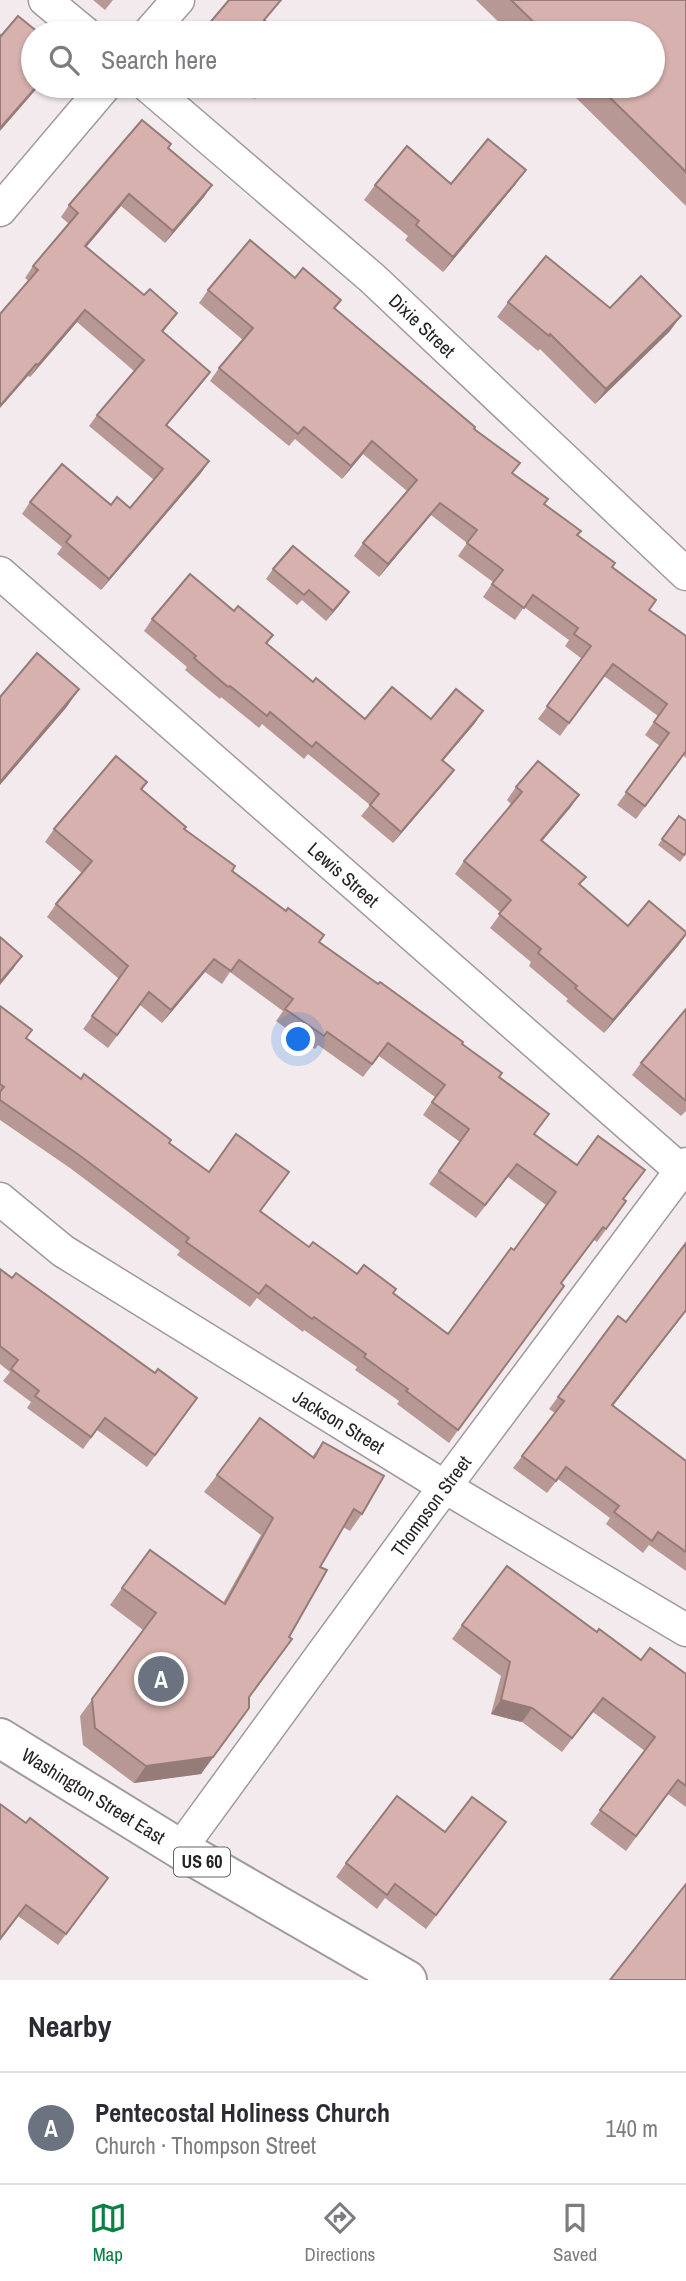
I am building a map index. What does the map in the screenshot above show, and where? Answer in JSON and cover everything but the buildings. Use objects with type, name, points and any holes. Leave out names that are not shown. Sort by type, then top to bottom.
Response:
[{"type":"main road","name":"Washington Street East","points":[[0,1738],[180,1849],[407,1980]]},
{"type":"street","points":[[45,0],[70,21]]},
{"type":"street","points":[[160,21],[178,0]]},
{"type":"street","points":[[0,210],[95,98]]},
{"type":"street","name":"Dixie Street","points":[[162,98],[372,278],[686,574]]},
{"type":"street","name":"Lewis Street","points":[[0,573],[684,1170]]},
{"type":"street","name":"Thompson Street","points":[[180,1849],[445,1487],[684,1170]]},
{"type":"street","name":"Jackson Street","points":[[0,1199],[63,1251],[445,1487],[686,1630]]},
{"type":"place","name":"Pentecostal Holiness Church","points":[[161,1679]]}]
